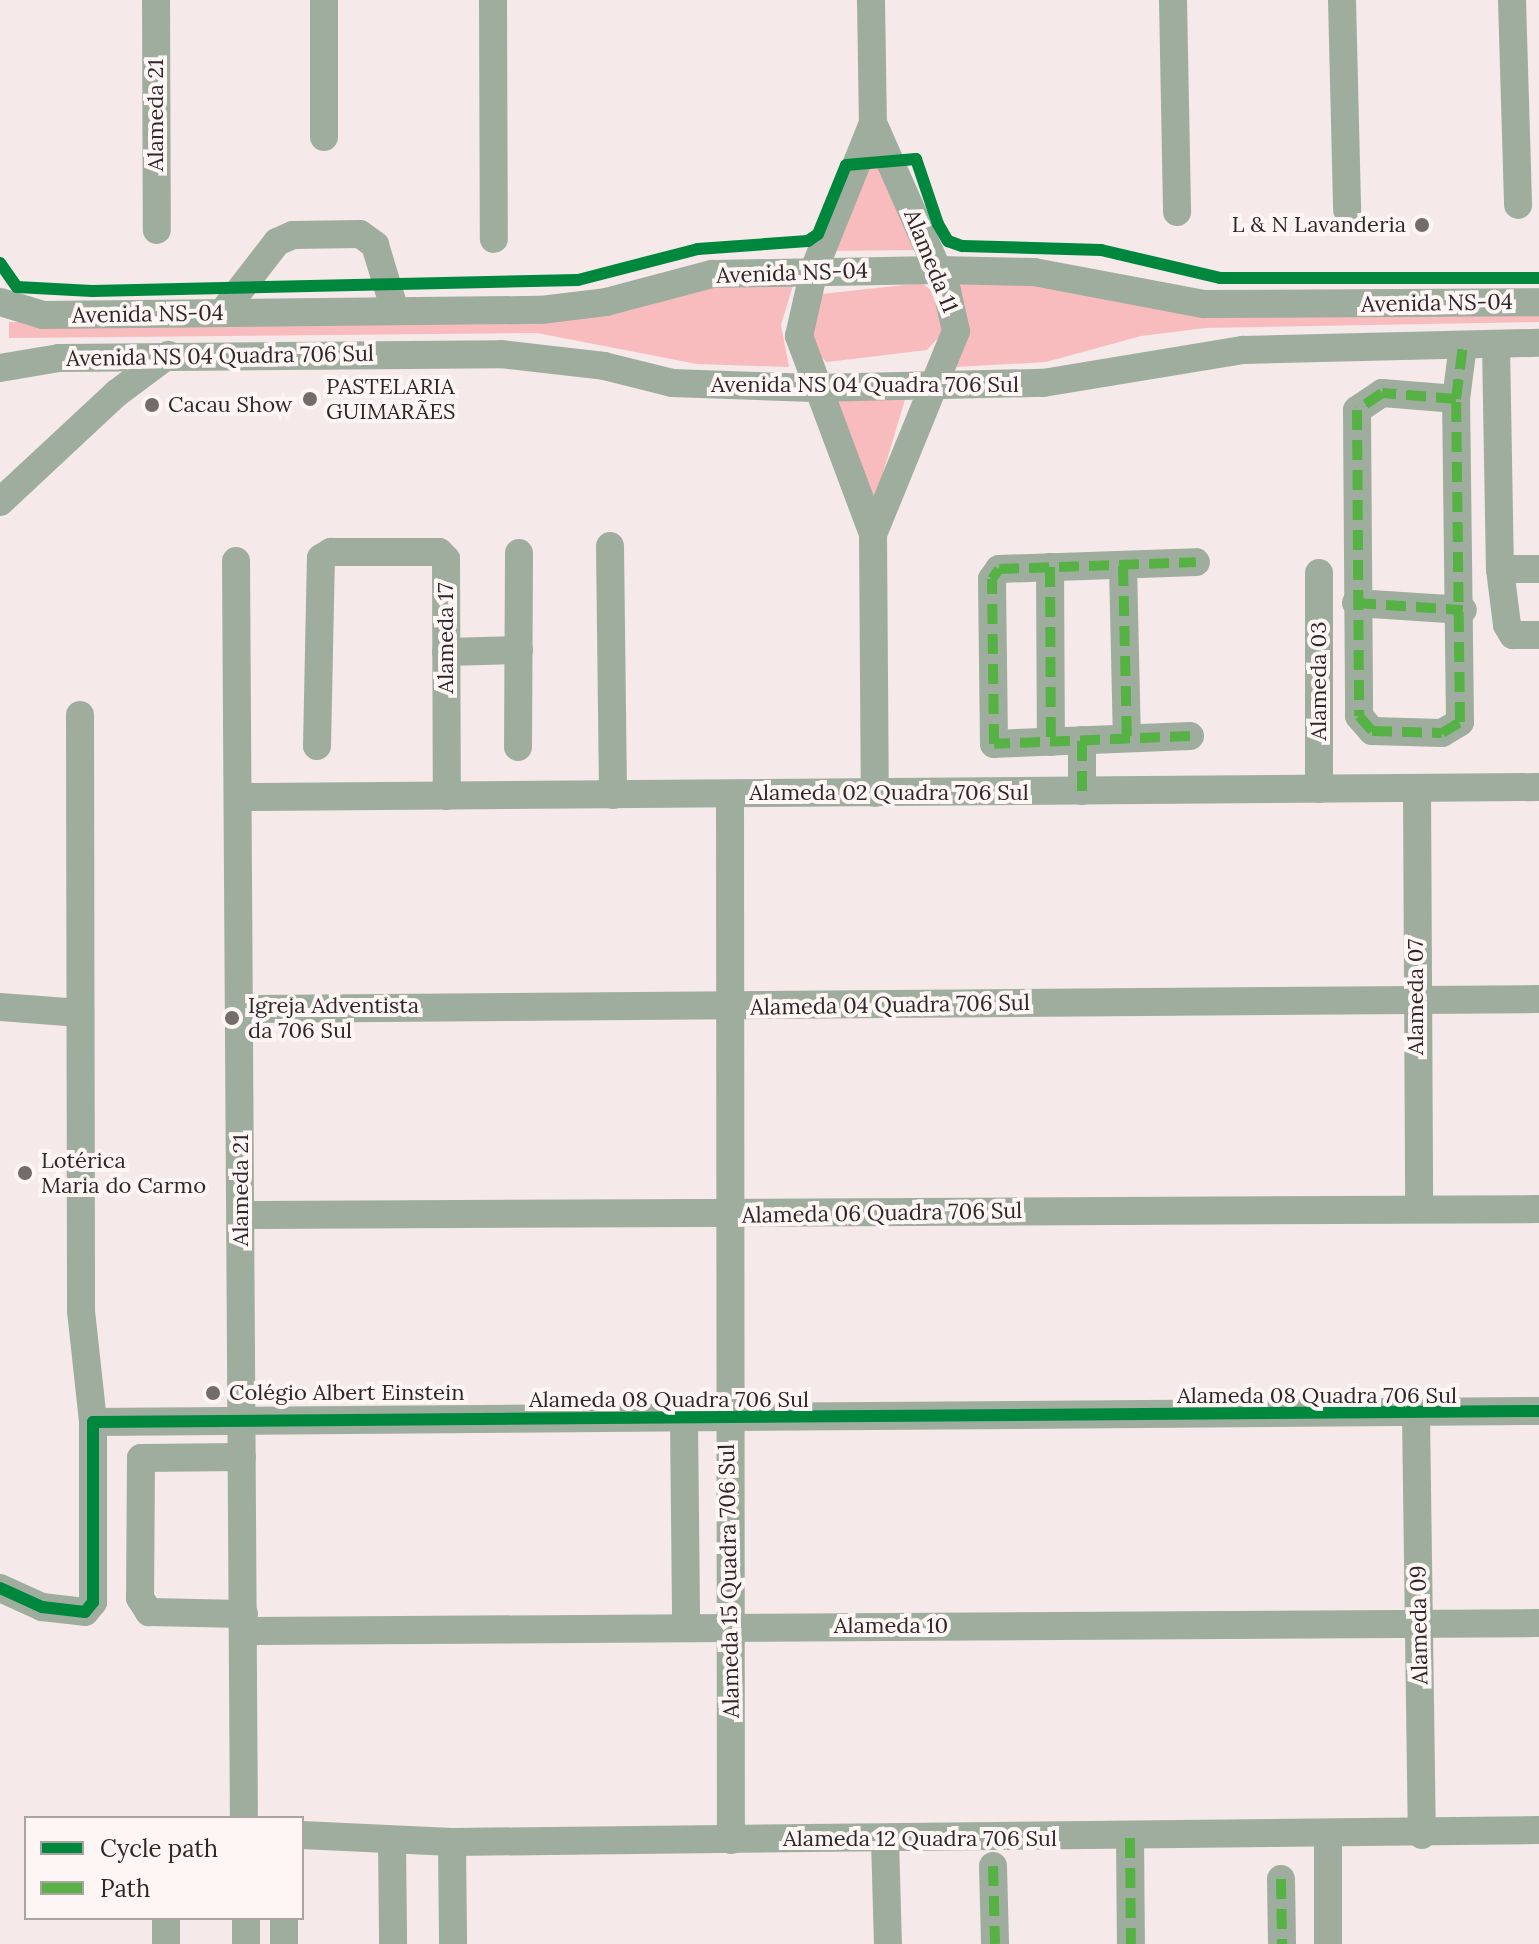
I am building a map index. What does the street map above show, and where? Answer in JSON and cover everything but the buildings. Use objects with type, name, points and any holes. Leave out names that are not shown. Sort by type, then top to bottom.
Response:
[{"type":"street","name":"Alameda 21","points":[[156,0],[157,230]]},
{"type":"street","points":[[324,0],[324,137]]},
{"type":"street","points":[[493,0],[494,239]]},
{"type":"street","name":"Alameda 11","points":[[871,0],[873,123],[814,270],[799,336],[814,388],[873,534],[875,793]]},
{"type":"street","points":[[1173,0],[1177,212]]},
{"type":"street","points":[[1342,0],[1347,210]]},
{"type":"street","points":[[1512,0],[1518,205]]},
{"type":"street","name":"Alameda 11","points":[[873,123],[938,270],[956,331],[873,534]]},
{"type":"street","points":[[222,313],[277,242],[307,235],[360,234],[375,245],[395,311]]},
{"type":"street","name":"Avenida NS-04","points":[[0,302],[43,315],[541,310],[606,302],[712,274],[938,270],[1047,274],[1204,304],[1539,302]]},
{"type":"street","name":"Avenida NS 04 Quadra 706 Sul","points":[[0,368],[59,358],[501,354],[604,366],[672,383],[814,388],[1082,379],[1195,353],[1539,343]]},
{"type":"street","points":[[1496,344],[1500,569],[1507,625],[1513,635],[1539,635]]},
{"type":"street","points":[[1456,399],[1382,393],[1357,410],[1359,716],[1372,731],[1442,733],[1460,722],[1463,610],[1456,399],[1463,345]]},
{"type":"street","points":[[0,502],[117,393],[168,355]]},
{"type":"street","points":[[610,546],[613,795]]},
{"type":"street","name":"Alameda 17","points":[[317,746],[321,558],[331,552],[439,552],[446,559],[447,796]]},
{"type":"street","points":[[518,747],[519,553]]},
{"type":"street","name":"Alameda 21","points":[[236,561],[240,797],[244,1816]]},
{"type":"street","points":[[1190,736],[999,746],[989,735],[992,579],[999,569],[1196,562]]},
{"type":"street","points":[[1123,566],[1127,737]]},
{"type":"street","points":[[1050,567],[1051,742]]},
{"type":"street","points":[[1500,569],[1539,569]]},
{"type":"street","name":"Alameda 03","points":[[1319,573],[1319,789]]},
{"type":"street","points":[[1356,603],[1463,610]]},
{"type":"street","points":[[446,652],[519,650]]},
{"type":"street","points":[[0,1588],[42,1607],[85,1612],[93,1602],[93,1422],[81,1311],[80,715]]},
{"type":"street","points":[[1082,740],[1082,791]]},
{"type":"street","name":"Alameda 02 Quadra 706 Sul","points":[[240,797],[1539,787]]},
{"type":"street","name":"Alameda 07","points":[[1417,789],[1419,1206]]},
{"type":"street","name":"Alameda 15 Quadra 706 Sul","points":[[730,794],[727,1419],[731,1840]]},
{"type":"street","name":"Alameda 04 Quadra 706 Sul","points":[[241,1009],[1539,999]]},
{"type":"street","points":[[0,1007],[80,1013]]},
{"type":"street","name":"Alameda 06 Quadra 706 Sul","points":[[241,1215],[730,1215],[1419,1206],[1531,1208]]},
{"type":"street","name":"Alameda 08 Quadra 706 Sul","points":[[93,1422],[1533,1413]]},
{"type":"street","name":"Alameda 09","points":[[1416,1416],[1422,1835]]},
{"type":"street","points":[[684,1420],[686,1627]]},
{"type":"street","name":"Alameda 10","points":[[242,1457],[148,1454],[138,1465],[142,1608],[244,1622],[686,1627],[1539,1623]]},
{"type":"street","name":"Alameda 12 Quadra 706 Sul","points":[[304,1835],[452,1842],[1422,1835],[1539,1830]]},
{"type":"street","points":[[1328,1836],[1328,1944]]},
{"type":"street","points":[[1130,1838],[1131,1944]]},
{"type":"street","points":[[885,1839],[888,1944]]},
{"type":"street","points":[[392,1840],[393,1944]]},
{"type":"street","points":[[452,1842],[453,1944]]},
{"type":"street","points":[[993,1866],[995,1944]]},
{"type":"street","points":[[1281,1879],[1282,1944]]},
{"type":"street","points":[[166,1920],[166,1944]]},
{"type":"street","points":[[246,1920],[246,1944]]},
{"type":"street","points":[[284,1920],[284,1944]]},
{"type":"shaded area","points":[[873,127],[919,250],[826,251]]},
{"type":"shaded area","points":[[958,279],[1539,307],[1539,322],[1205,328],[1141,336],[1046,362],[956,367],[967,325]]},
{"type":"shaded area","points":[[794,282],[781,325],[789,367],[697,364],[537,333],[9,338],[9,322],[309,319],[701,283]]},
{"type":"shaded area","points":[[922,283],[938,296],[945,316],[940,336],[927,350],[827,362],[811,349],[807,311],[822,294]]},
{"type":"shaded area","points":[[907,393],[877,493],[870,497],[829,394]]},
{"type":"marked path","points":[[1456,399],[1382,393],[1357,410],[1359,716],[1372,731],[1442,733],[1460,722],[1456,399],[1463,345]]},
{"type":"marked path","points":[[1190,736],[994,744],[992,579],[999,569],[1196,562]]},
{"type":"marked path","points":[[1123,566],[1127,737]]},
{"type":"marked path","points":[[1050,567],[1051,742]]},
{"type":"marked path","points":[[1356,603],[1463,610]]},
{"type":"marked path","points":[[1082,740],[1082,791]]},
{"type":"marked path","points":[[1130,1838],[1131,1944]]},
{"type":"marked path","points":[[993,1866],[995,1944]]},
{"type":"marked path","points":[[1281,1879],[1282,1944]]},
{"type":"cycle path","points":[[0,263],[17,287],[92,291],[578,280],[698,249],[808,241],[818,234],[846,165],[916,159],[938,224],[948,241],[962,246],[1101,250],[1220,278],[1539,278]]},
{"type":"cycle path","points":[[0,1588],[42,1607],[85,1612],[93,1602],[93,1422],[1539,1411]]},
{"type":"place","name":"L & N Lavanderia","points":[[1422,225]]},
{"type":"place","name":"PASTELARIA GUIMARÃES","points":[[310,399]]},
{"type":"place","name":"Cacau Show","points":[[152,405]]},
{"type":"place","name":"Igreja Adventista da 706 Sul","points":[[232,1018]]},
{"type":"place","name":"Lotérica Maria do Carmo","points":[[25,1173]]},
{"type":"place","name":"Colégio Albert Einstein","points":[[213,1393]]}]
